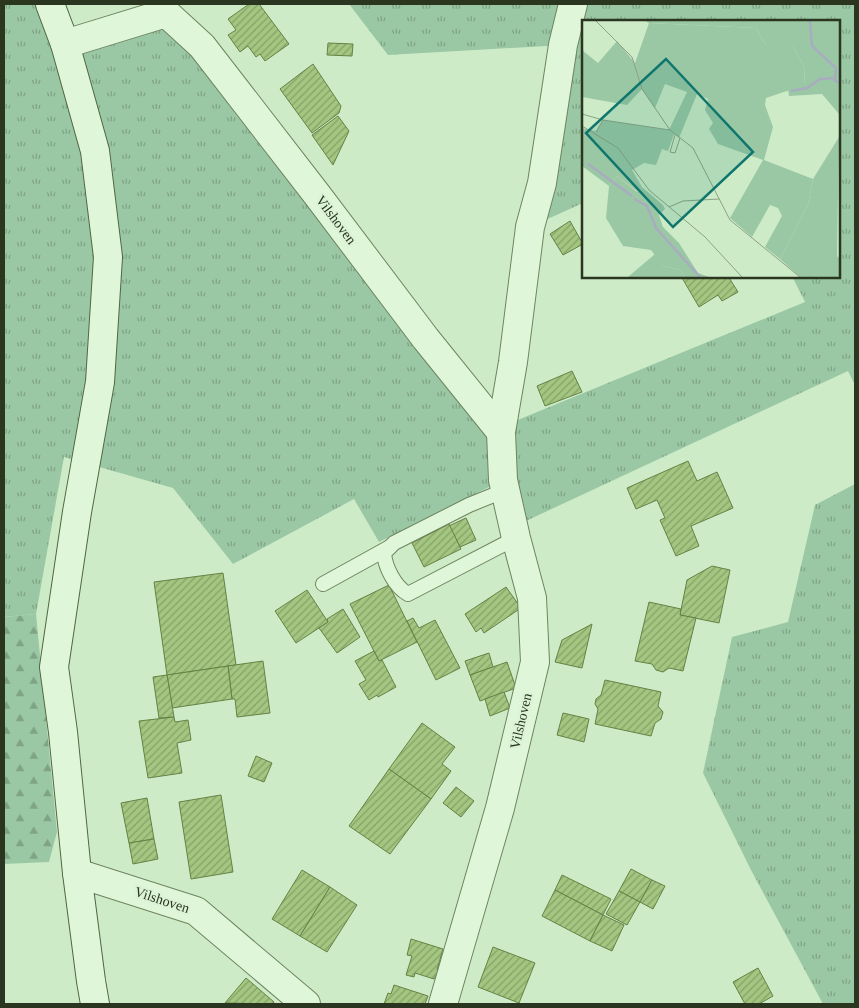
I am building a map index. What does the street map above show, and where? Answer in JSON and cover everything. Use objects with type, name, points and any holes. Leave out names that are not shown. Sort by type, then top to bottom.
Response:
[{"type":"street","points":[[50,4],[65,44],[95,151],[108,257],[100,382],[77,512],[54,667],[63,732],[77,873],[91,981],[96,1004]]},
{"type":"street","name":"Vilshoven","points":[[443,1004],[500,808],[535,662],[532,598],[503,480],[502,432],[530,227],[542,183],[563,45],[573,4]]},
{"type":"street","name":"Vilshoven","points":[[65,44],[164,8],[202,46],[426,339],[502,432]]},
{"type":"street","name":"Vilshoven","points":[[77,873],[196,911],[306,1004]]},
{"type":"lane","points":[[506,490],[469,505],[394,543],[384,553],[385,561],[402,591],[408,594],[516,538]]},
{"type":"lane","points":[[323,584],[390,547]]},
{"type":"green space","points":[[4,4],[50,4],[65,43],[166,13],[501,432],[503,480],[379,542],[354,499],[233,564],[173,488],[64,457],[36,614],[4,617]]},
{"type":"green space","points":[[349,4],[855,4],[855,385],[848,371],[513,527],[503,426],[805,302],[793,278],[839,278],[839,20],[582,20],[582,203],[530,227],[563,45],[388,55]]},
{"type":"green space","points":[[855,484],[855,1004],[823,1004],[751,870],[703,773],[732,637],[788,622],[815,505]]},
{"type":"green space","points":[[36,614],[57,832],[49,862],[4,864],[4,617]]},
{"type":"building","points":[[249,4],[259,4],[289,44],[265,61],[260,54],[256,57],[248,46],[240,52],[228,35],[236,30],[228,19]]},
{"type":"building","points":[[328,43],[353,44],[352,56],[327,55]]},
{"type":"building","points":[[313,64],[341,106],[339,113],[312,133],[280,89]]},
{"type":"building","points":[[338,116],[349,131],[333,165],[312,135]]},
{"type":"building","points":[[570,221],[582,245],[563,255],[550,234]]},
{"type":"building","points":[[682,278],[729,278],[738,292],[722,301],[718,295],[699,307]]},
{"type":"building","points":[[572,371],[582,392],[545,406],[537,386]]},
{"type":"building","points":[[688,461],[697,481],[717,472],[733,508],[691,526],[699,546],[676,556],[660,520],[665,518],[657,500],[636,509],[627,488]]},
{"type":"building","points":[[466,518],[476,540],[460,547],[449,526]]},
{"type":"building","points":[[449,524],[461,549],[424,567],[412,543]]},
{"type":"building","points":[[712,566],[730,570],[719,623],[680,615],[687,580]]},
{"type":"building","points":[[223,573],[236,665],[167,675],[154,582]]},
{"type":"building","points":[[389,585],[417,642],[379,661],[350,604]]},
{"type":"building","points":[[506,587],[521,608],[484,633],[481,628],[476,632],[465,614]]},
{"type":"building","points":[[307,590],[328,622],[296,643],[275,611]]},
{"type":"building","points":[[649,602],[681,609],[680,615],[696,618],[683,671],[669,668],[663,672],[656,670],[652,664],[635,661]]},
{"type":"building","points":[[343,609],[360,637],[337,653],[319,628],[328,622],[327,619]]},
{"type":"building","points":[[413,618],[419,628],[435,620],[460,668],[436,680],[407,621]]},
{"type":"building","points":[[592,624],[582,668],[555,662],[562,640]]},
{"type":"building","points":[[374,651],[379,661],[382,660],[396,687],[369,700],[359,684],[366,680],[355,661]]},
{"type":"building","points":[[489,653],[493,667],[470,675],[465,661]]},
{"type":"building","points":[[263,661],[270,713],[237,717],[235,699],[232,699],[228,666]]},
{"type":"building","points":[[507,662],[516,688],[480,701],[470,675]]},
{"type":"building","points":[[228,666],[232,699],[172,708],[167,675]]},
{"type":"building","points":[[167,675],[174,717],[159,718],[153,677]]},
{"type":"building","points":[[605,680],[661,692],[658,706],[663,712],[661,719],[655,723],[651,736],[595,724],[598,709],[595,704],[596,699],[601,695]]},
{"type":"building","points":[[504,692],[510,708],[490,716],[485,699]]},
{"type":"building","points":[[563,713],[589,719],[584,742],[557,735]]},
{"type":"building","points":[[174,717],[175,722],[188,720],[191,740],[177,743],[182,773],[148,778],[139,721]]},
{"type":"building","points":[[422,723],[455,747],[442,764],[451,771],[431,799],[389,769]]},
{"type":"building","points":[[256,756],[272,763],[264,782],[248,776]]},
{"type":"building","points":[[389,769],[431,799],[390,854],[349,826]]},
{"type":"building","points":[[456,787],[474,801],[461,817],[443,803]]},
{"type":"building","points":[[221,795],[233,872],[191,879],[179,802]]},
{"type":"building","points":[[147,798],[154,839],[129,843],[121,803]]},
{"type":"building","points":[[154,839],[158,859],[133,864],[129,843]]},
{"type":"building","points":[[631,869],[652,880],[640,902],[619,891]]},
{"type":"building","points":[[302,870],[330,887],[300,936],[272,919]]},
{"type":"building","points":[[562,875],[611,899],[603,915],[555,890]]},
{"type":"building","points":[[652,880],[665,886],[653,909],[640,902]]},
{"type":"building","points":[[330,887],[357,905],[327,952],[300,936]]},
{"type":"building","points":[[555,890],[603,915],[590,941],[542,916]]},
{"type":"building","points":[[619,891],[640,902],[627,925],[606,914]]},
{"type":"building","points":[[603,915],[624,925],[612,951],[590,941]]},
{"type":"building","points":[[411,939],[443,949],[437,970],[441,971],[439,978],[435,977],[434,979],[415,973],[414,977],[406,975],[412,956],[407,955]]},
{"type":"building","points":[[493,947],[535,963],[519,1003],[478,987]]},
{"type":"building","points":[[758,968],[773,996],[759,1004],[745,1004],[733,982]]},
{"type":"building","points":[[246,978],[274,1002],[273,1004],[225,1003]]},
{"type":"building","points":[[394,985],[428,996],[425,1004],[384,1004],[388,993],[391,994]]}]
